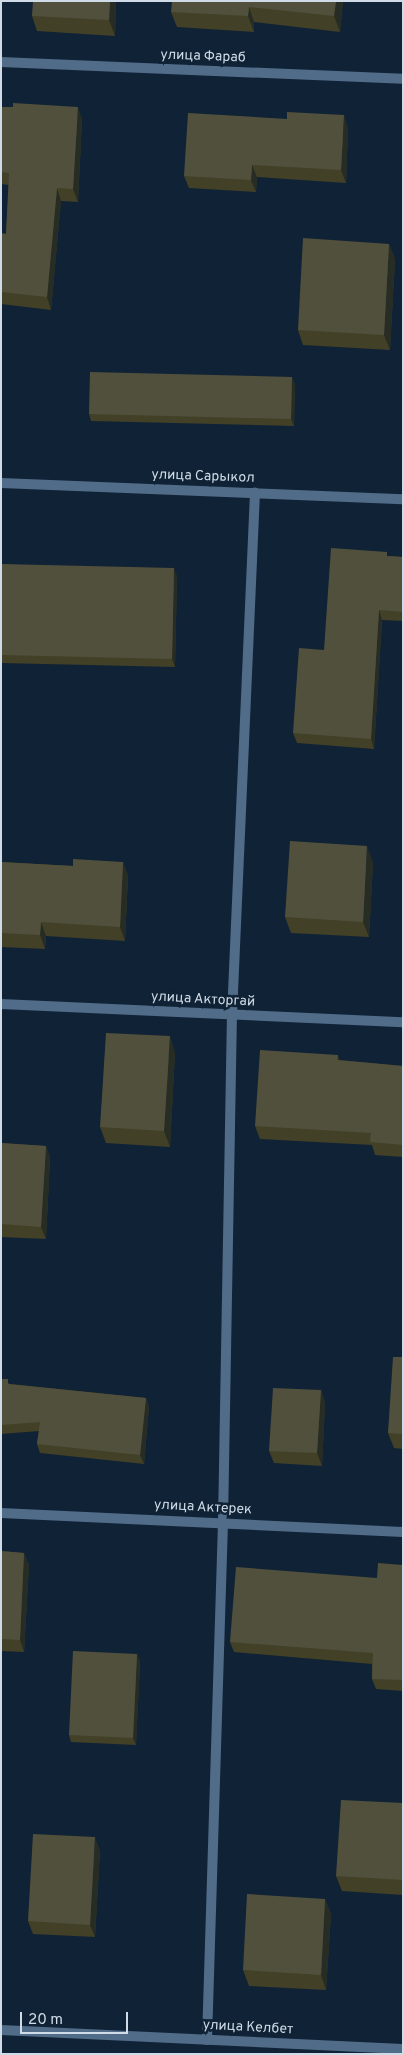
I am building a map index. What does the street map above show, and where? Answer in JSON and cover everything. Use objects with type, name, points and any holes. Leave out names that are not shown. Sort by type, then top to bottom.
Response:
[{"type":"street","name":"улица Фараб","points":[[1,62],[403,79]]},
{"type":"street","name":"улица Сарыкол","points":[[1,483],[403,499]]},
{"type":"street","points":[[207,2040],[223,1523],[232,1015],[255,493]]},
{"type":"street","name":"улица Акторгай","points":[[1,1004],[403,1022]]},
{"type":"street","name":"улица Актерек","points":[[1,1512],[403,1532]]},
{"type":"street","name":"улица Келбет","points":[[1,2030],[403,2049]]},
{"type":"building","points":[[33,1],[110,1],[109,20],[32,16]]},
{"type":"building","points":[[172,1],[336,1],[334,16],[249,7],[248,16],[171,12]]},
{"type":"building","points":[[13,103],[78,107],[73,189],[57,188],[47,297],[1,292],[1,233],[6,234],[9,173],[1,172],[1,107],[13,107]]},
{"type":"building","points":[[287,112],[344,115],[341,170],[252,165],[251,180],[184,176],[188,113],[287,119]]},
{"type":"building","points":[[303,238],[389,244],[384,335],[298,330]]},
{"type":"building","points":[[90,372],[292,377],[291,419],[89,414]]},
{"type":"building","points":[[331,548],[387,552],[387,556],[403,557],[403,612],[379,610],[371,739],[293,733],[299,648],[324,650]]},
{"type":"building","points":[[1,564],[174,568],[172,659],[1,655]]},
{"type":"building","points":[[290,841],[367,846],[363,922],[285,917]]},
{"type":"building","points":[[73,859],[123,862],[120,927],[41,922],[40,935],[1,933],[1,862],[73,866]]},
{"type":"building","points":[[106,1033],[170,1036],[164,1131],[100,1127]]},
{"type":"building","points":[[260,1050],[338,1055],[337,1060],[403,1066],[403,1145],[370,1142],[371,1133],[255,1126]]},
{"type":"building","points":[[1,1143],[46,1146],[41,1227],[1,1224]]},
{"type":"building","points":[[393,1357],[403,1357],[403,1434],[388,1433]]},
{"type":"building","points":[[1,1379],[8,1379],[8,1384],[146,1398],[140,1455],[37,1444],[40,1422],[1,1425]]},
{"type":"building","points":[[273,1388],[321,1390],[317,1453],[269,1451]]},
{"type":"building","points":[[1,1551],[24,1553],[20,1640],[1,1639]]},
{"type":"building","points":[[378,1563],[403,1565],[403,1680],[372,1679],[373,1653],[230,1642],[236,1567],[377,1578]]},
{"type":"building","points":[[73,1651],[137,1654],[133,1738],[69,1735]]},
{"type":"building","points":[[341,1800],[403,1803],[403,1880],[336,1876]]},
{"type":"building","points":[[33,1834],[95,1837],[90,1925],[28,1921]]},
{"type":"building","points":[[247,1894],[325,1899],[321,1975],[243,1970]]}]
